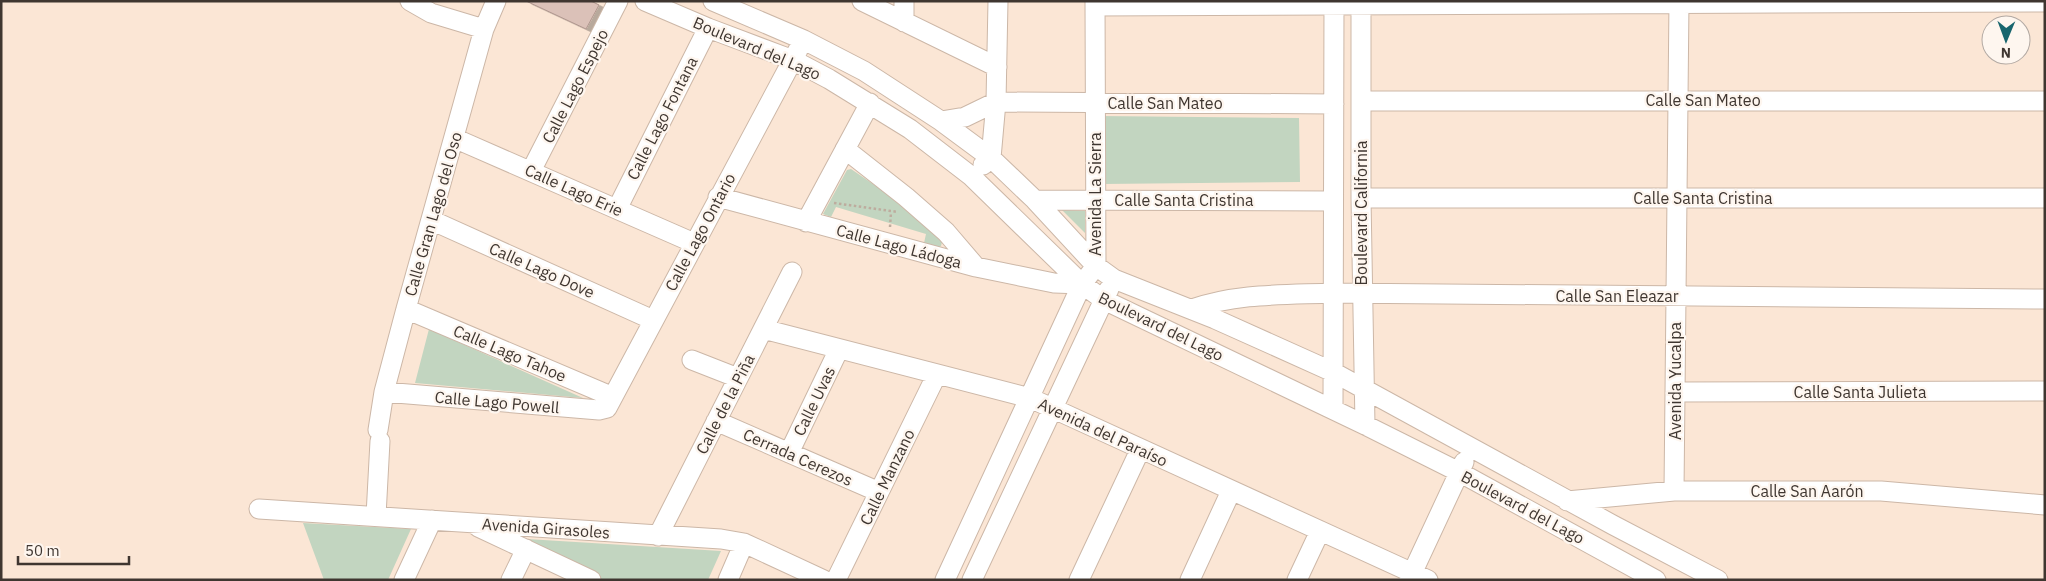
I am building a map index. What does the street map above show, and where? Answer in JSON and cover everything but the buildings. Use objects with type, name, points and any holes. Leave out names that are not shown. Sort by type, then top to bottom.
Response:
[{"type":"street","points":[[410,1],[433,7],[484,29]]},
{"type":"street","name":"Calle Gran Lago del Oso","points":[[376,516],[379,436],[384,392],[484,29],[496,1]]},
{"type":"street","name":"Calle Lago Espejo","points":[[531,171],[618,1]]},
{"type":"street","name":"Boulevard del Lago","points":[[645,1],[708,28],[793,60],[910,129],[971,176],[1082,284],[1104,300],[1365,424],[1459,472],[1656,580]]},
{"type":"street","name":"Boulevard del Lago","points":[[713,1],[741,6],[864,71],[941,121],[991,158],[1035,200],[1096,266],[1114,279],[1192,309],[1333,372],[1718,580]]},
{"type":"street","points":[[862,1],[998,67]]},
{"type":"street","points":[[904,1],[904,22]]},
{"type":"street","points":[[971,176],[991,158],[998,67],[998,1]]},
{"type":"street","points":[[1095,4],[2045,2]]},
{"type":"street","name":"Boulevard California","points":[[1332,409],[1334,3]]},
{"type":"street","name":"Boulevard California","points":[[1361,3],[1361,198],[1365,424]]},
{"type":"street","name":"Avenida Yucalpa","points":[[1674,491],[1679,3]]},
{"type":"street","name":"Avenida La Sierra","points":[[1095,4],[1096,266]]},
{"type":"street","name":"Calle Lago Fontana","points":[[617,209],[708,28]]},
{"type":"street","name":"Calle Lago Ontario","points":[[611,401],[718,197],[804,40]]},
{"type":"street","name":"Calle San Mateo","points":[[1361,101],[2045,100]]},
{"type":"street","points":[[941,121],[965,117],[996,102]]},
{"type":"street","name":"Calle San Mateo","points":[[996,102],[1334,104]]},
{"type":"street","points":[[806,222],[870,104]]},
{"type":"street","name":"Calle Lago Erie","points":[[454,138],[694,243]]},
{"type":"street","points":[[845,149],[946,232],[976,267]]},
{"type":"street","name":"Calle Lago Ládoga","points":[[718,197],[976,267],[1054,283],[1082,284]]},
{"type":"street","name":"Calle Santa Cristina","points":[[1361,198],[2045,198]]},
{"type":"street","name":"Calle Santa Cristina","points":[[1035,200],[1333,201]]},
{"type":"street","name":"Calle Lago Dove","points":[[430,220],[653,320]]},
{"type":"street","points":[[945,580],[1082,284],[1096,266]]},
{"type":"street","name":"Calle de la Piña","points":[[658,536],[792,272]]},
{"type":"street","points":[[972,580],[1114,279]]},
{"type":"street","name":"Calle San Eleazar","points":[[1192,309],[1214,301],[1231,298],[1333,293],[2045,299]]},
{"type":"street","name":"Calle Lago Tahoe","points":[[406,309],[611,401]]},
{"type":"street","name":"Avenida del Paraíso","points":[[763,329],[1030,398],[1320,531],[1416,578]]},
{"type":"street","name":"Calle Uvas","points":[[789,452],[839,349]]},
{"type":"street","points":[[692,360],[738,378]]},
{"type":"street","name":"Calle Manzano","points":[[836,580],[937,374]]},
{"type":"street","name":"Calle Lago Powell","points":[[384,392],[599,410],[611,401]]},
{"type":"street","name":"Calle Santa Julieta","points":[[1675,392],[2045,392]]},
{"type":"street","name":"Cerrada Cerezos","points":[[716,421],[879,492]]},
{"type":"street","points":[[1416,578],[1471,447]]},
{"type":"street","points":[[1080,580],[1140,450]]},
{"type":"street","name":"Calle San Aarón","points":[[1568,500],[1674,491],[1881,490],[2045,505]]},
{"type":"street","points":[[1190,580],[1231,491]]},
{"type":"street","points":[[1547,520],[1568,500]]},
{"type":"street","name":"Avenida Girasoles","points":[[259,509],[721,539],[744,543],[824,580]]},
{"type":"street","points":[[404,580],[432,520]]},
{"type":"street","points":[[468,522],[591,580]]},
{"type":"street","points":[[1297,580],[1320,531]]},
{"type":"street","points":[[728,580],[744,543]]},
{"type":"street","points":[[511,580],[526,549]]},
{"type":"path","points":[[817,200],[911,214],[920,210]]},
{"type":"green space","points":[[1100,116],[1299,118],[1300,182],[1103,184]]},
{"type":"green space","points":[[851,169],[892,197],[942,242],[941,246],[938,248],[924,243],[926,234],[836,207],[831,217],[823,214],[847,170]]},
{"type":"green space","points":[[1062,210],[1085,211],[1085,233]]},
{"type":"green space","points":[[429,329],[583,398],[415,383]]},
{"type":"green space","points":[[303,523],[411,529],[388,580],[324,580]]},
{"type":"green space","points":[[511,538],[721,551],[708,580],[601,580]]}]
